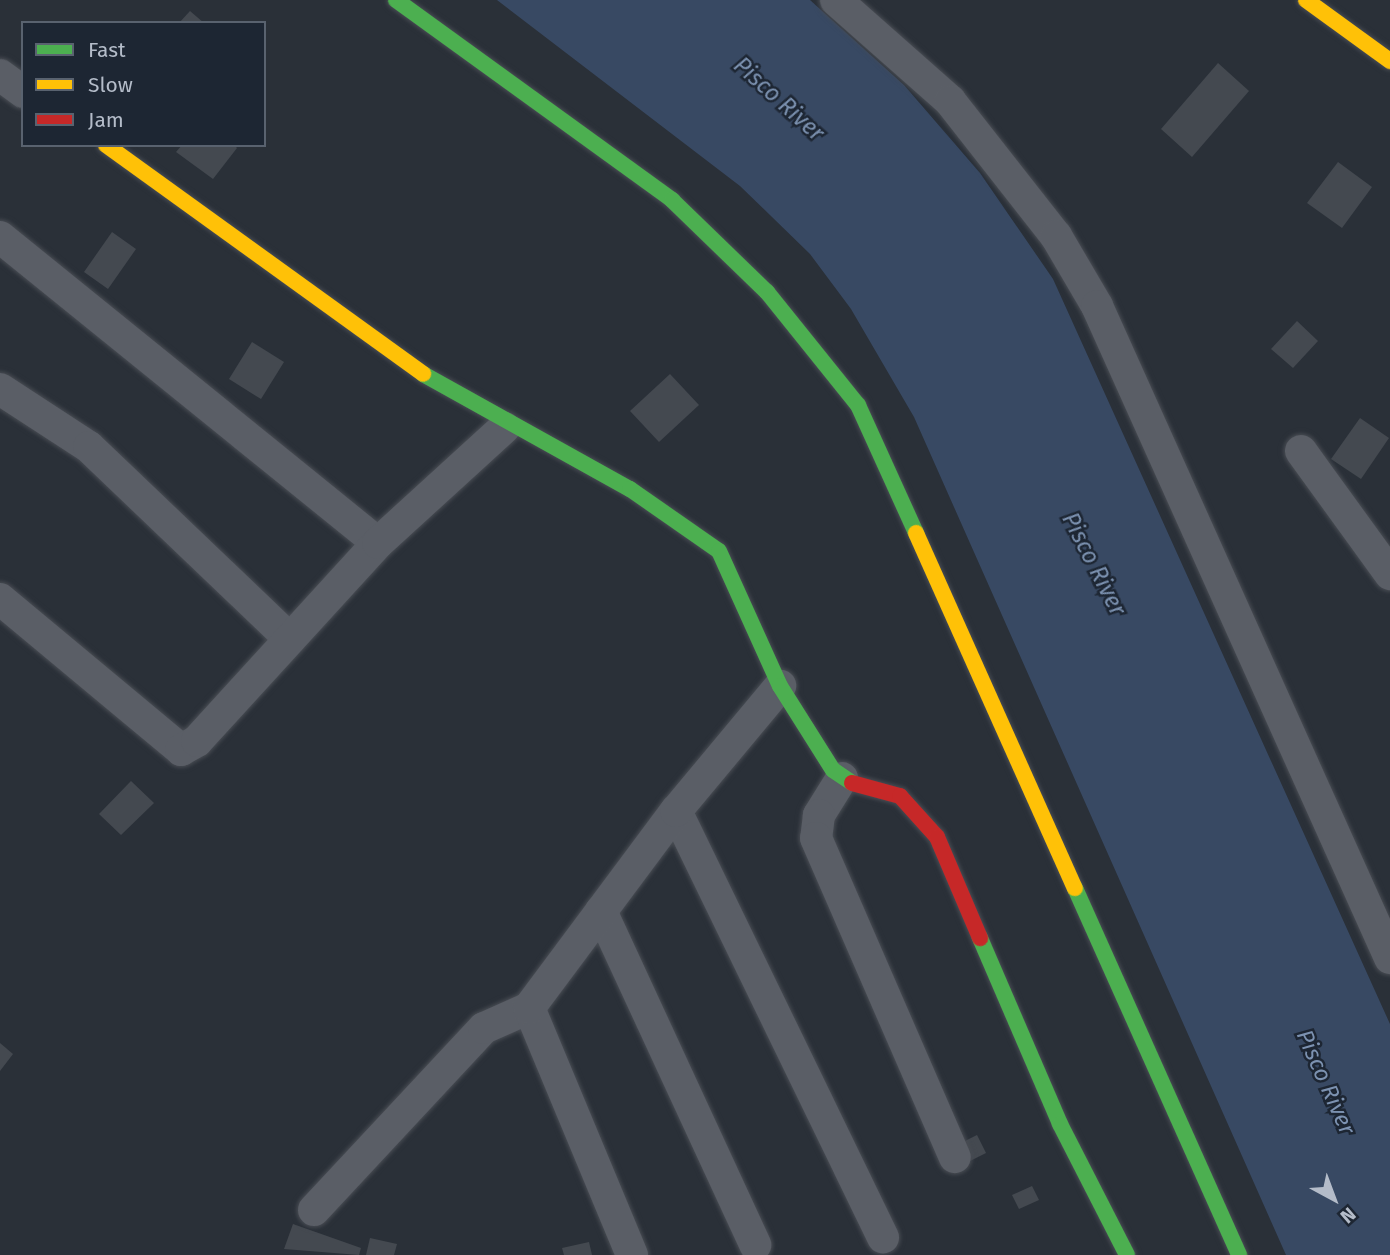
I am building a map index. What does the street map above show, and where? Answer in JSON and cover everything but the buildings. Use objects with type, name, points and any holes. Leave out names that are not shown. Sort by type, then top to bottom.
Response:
[{"type":"main road","points":[[396,0],[671,200],[767,292],[858,405],[1239,1255]]},
{"type":"main road","points":[[1306,0],[1390,61]]},
{"type":"main road","points":[[109,147],[387,351],[504,428],[630,489],[719,551],[780,687],[842,778],[900,796],[937,837],[1060,1124],[1127,1255]]},
{"type":"street","points":[[836,0],[958,110],[1056,236],[1097,306],[1390,958]]},
{"type":"street","points":[[0,75],[21,91]]},
{"type":"street","points":[[0,237],[378,543]]},
{"type":"street","points":[[0,389],[89,447],[290,639]]},
{"type":"street","points":[[0,599],[181,750],[290,639],[378,543],[504,428]]},
{"type":"street","points":[[1301,451],[1390,574]]},
{"type":"street","points":[[314,1210],[484,1028],[529,1008],[677,811],[780,687]]},
{"type":"street","points":[[842,778],[819,815],[819,849],[955,1157]]},
{"type":"street","points":[[677,811],[883,1237]]},
{"type":"street","points":[[601,911],[755,1245]]},
{"type":"street","points":[[529,1008],[632,1255]]},
{"type":"water","name":"Pisco River","points":[[497,0],[810,0],[904,85],[980,173],[1053,279],[1390,1024],[1390,1255],[1286,1255],[914,417],[851,309],[810,254],[740,186]]},
{"type":"traffic: fast","points":[[396,0],[672,200],[767,292],[858,405],[916,533]]},
{"type":"traffic: fast","points":[[423,374],[630,489],[719,551],[780,686],[833,770],[852,783]]},
{"type":"traffic: fast","points":[[1075,888],[1239,1255]]},
{"type":"traffic: fast","points":[[980,938],[1060,1124],[1127,1255]]},
{"type":"traffic: slow","points":[[1306,0],[1390,61]]},
{"type":"traffic: slow","points":[[109,147],[423,374]]},
{"type":"traffic: slow","points":[[916,533],[1075,888]]},
{"type":"traffic: jam","points":[[852,783],[900,796],[937,837],[980,938]]}]
